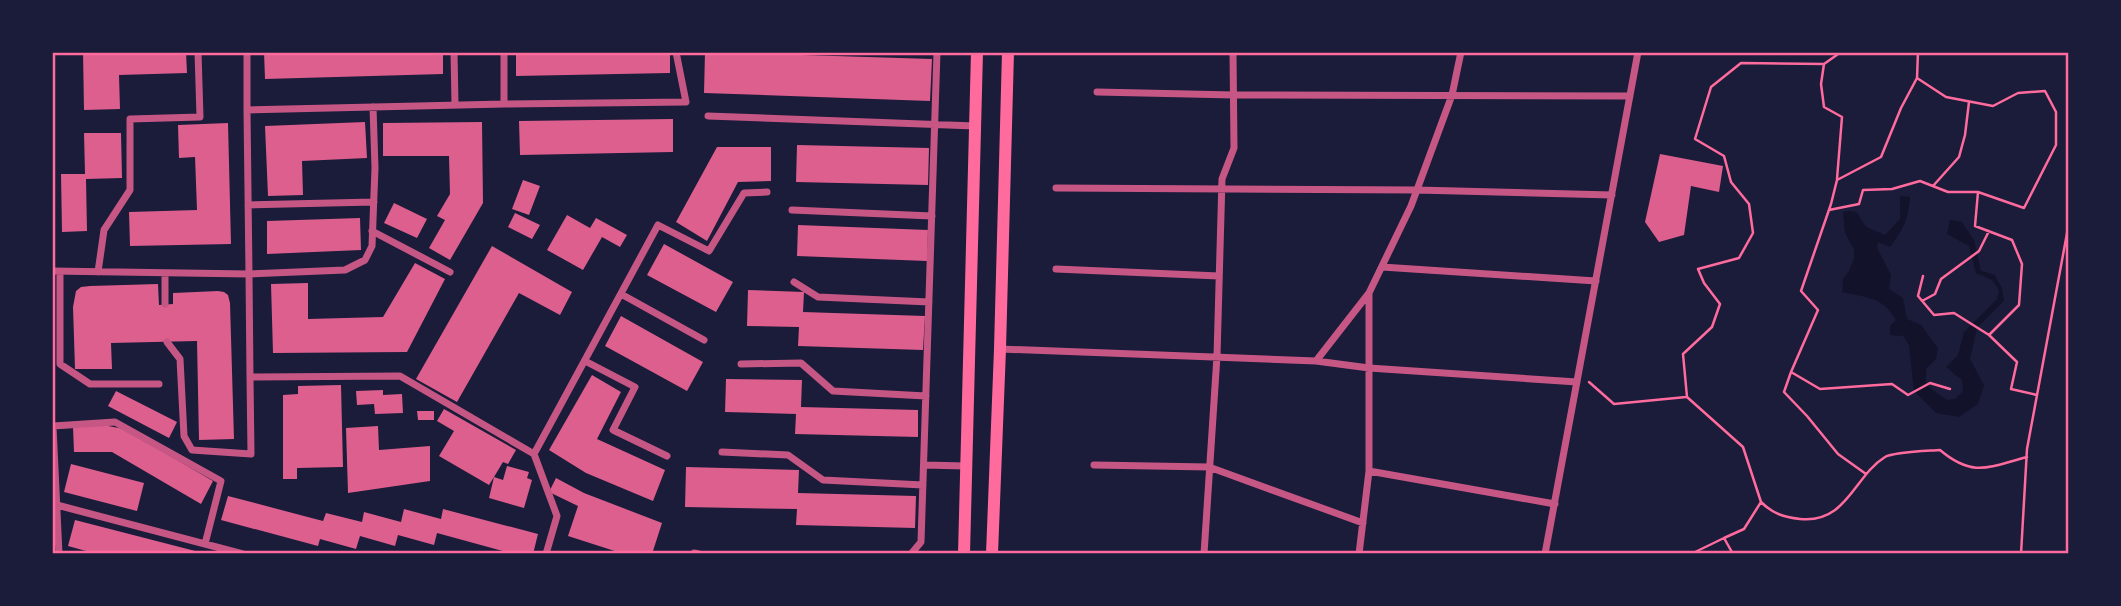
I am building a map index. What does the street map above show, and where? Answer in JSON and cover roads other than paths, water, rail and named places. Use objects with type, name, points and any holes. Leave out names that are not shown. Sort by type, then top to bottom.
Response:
[{"type":"main road","points":[[964,554],[977,52]]},
{"type":"main road","points":[[992,554],[1008,52]]},
{"type":"street","points":[[98,272],[104,230],[130,190],[130,119],[200,117],[198,52]]},
{"type":"street","points":[[167,342],[180,359],[184,436],[192,450],[251,454],[247,52]]},
{"type":"street","points":[[454,52],[455,105]]},
{"type":"street","points":[[505,52],[505,104]]},
{"type":"street","points":[[247,110],[686,102],[676,52]]},
{"type":"street","points":[[911,554],[921,542],[937,52]]},
{"type":"street","points":[[1204,554],[1217,356],[1222,179],[1234,148],[1233,52]]},
{"type":"street","points":[[1316,361],[1369,293],[1382,267],[1417,190],[1452,95],[1461,52]]},
{"type":"street","points":[[1545,554],[1639,52]]},
{"type":"street","points":[[1097,92],[1630,96]]},
{"type":"street","points":[[159,384],[90,384],[60,364],[56,272],[249,274],[345,270],[365,261],[372,246],[373,231],[373,107]]},
{"type":"street","points":[[708,116],[975,126]]},
{"type":"street","points":[[1056,188],[1417,190],[1612,195]]},
{"type":"street","points":[[534,454],[658,225],[709,251],[744,193],[767,192]]},
{"type":"street","points":[[248,205],[374,202]]},
{"type":"street","points":[[792,210],[932,215]]},
{"type":"street","points":[[373,231],[450,272]]},
{"type":"street","points":[[1382,267],[1596,281]]},
{"type":"street","points":[[1056,269],[1219,276]]},
{"type":"street","points":[[165,273],[165,304]]},
{"type":"street","points":[[794,282],[818,297],[929,302]]},
{"type":"street","points":[[1359,554],[1369,471],[1369,293]]},
{"type":"street","points":[[621,294],[705,340]]},
{"type":"street","points":[[1000,349],[1316,361],[1369,368],[1577,382]]},
{"type":"street","points":[[584,361],[635,387],[613,430],[667,456]]},
{"type":"street","points":[[741,364],[801,363],[833,391],[926,396]]},
{"type":"street","points":[[250,377],[400,376],[534,454],[557,516],[546,554]]},
{"type":"street","points":[[59,554],[53,426],[115,422],[221,481],[205,544]]},
{"type":"street","points":[[722,452],[788,455],[823,480],[923,485]]},
{"type":"street","points":[[924,465],[966,466]]},
{"type":"street","points":[[1094,465],[1209,467],[1363,523]]},
{"type":"street","points":[[1369,471],[1555,505]]},
{"type":"street","points":[[57,506],[243,554]]}]
